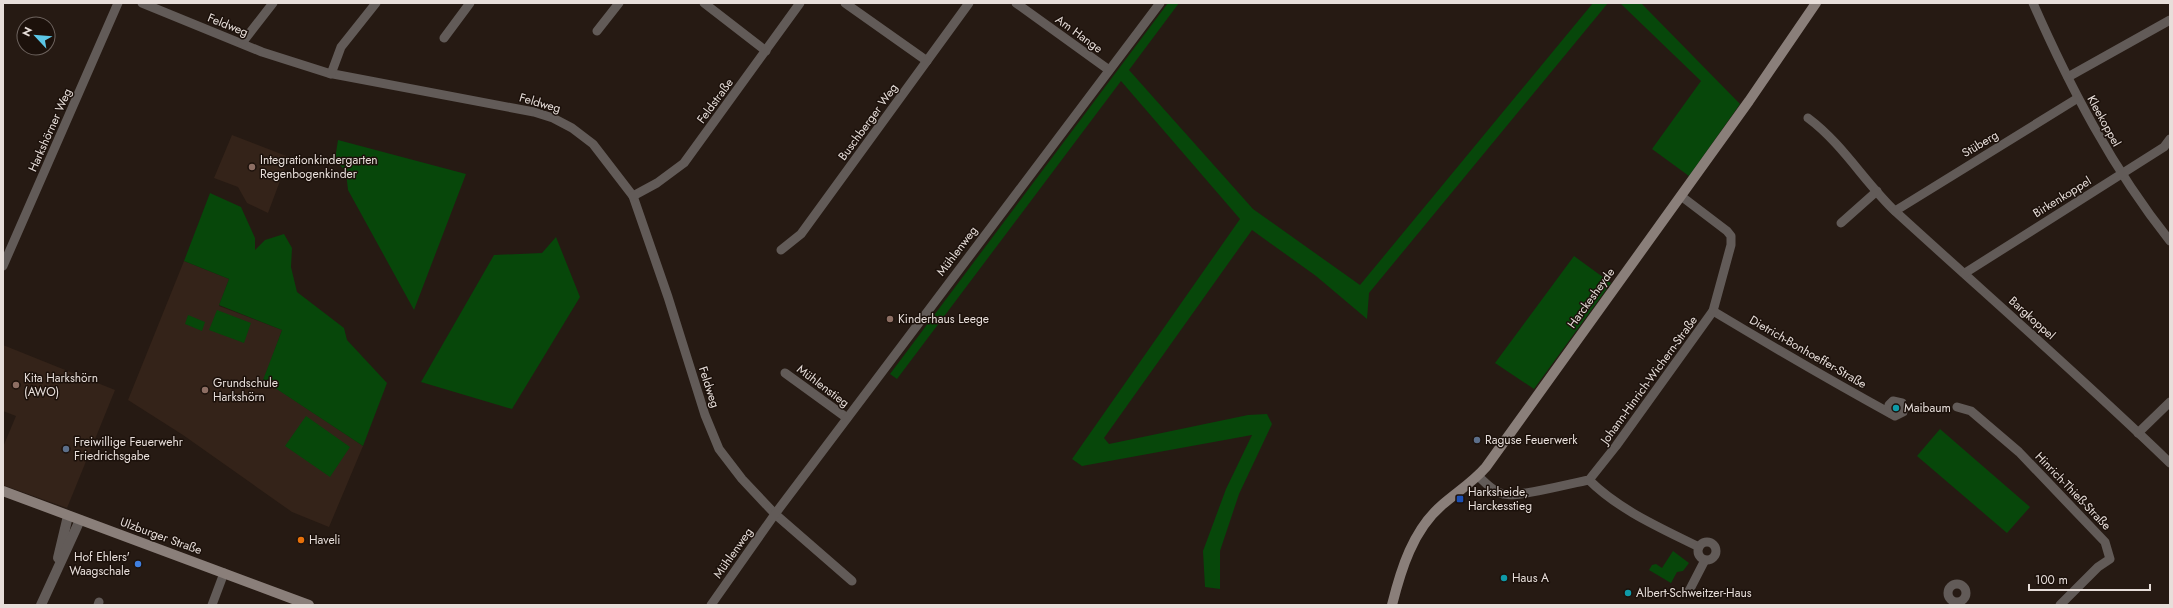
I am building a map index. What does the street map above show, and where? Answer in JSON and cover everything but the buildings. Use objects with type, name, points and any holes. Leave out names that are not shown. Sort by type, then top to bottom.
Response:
[{"type":"main road","name":"Harckesheyde","points":[[1392,605],[1410,548],[1421,527],[1442,505],[1478,476],[1681,196],[1816,3]]},
{"type":"main road","name":"Ulzburger Straße","points":[[3,491],[309,605]]},
{"type":"street","name":"Harkshörner Weg","points":[[3,266],[118,3]]},
{"type":"street","name":"Feldweg","points":[[142,3],[295,64],[331,74],[534,112],[553,118],[572,128],[593,144],[633,196],[668,296],[705,415],[719,449],[742,479],[775,514]]},
{"type":"street","points":[[242,43],[273,3]]},
{"type":"street","points":[[331,74],[341,46],[376,3]]},
{"type":"street","points":[[444,38],[470,3]]},
{"type":"street","points":[[597,31],[619,3]]},
{"type":"street","points":[[704,3],[766,51]]},
{"type":"street","name":"Feldstraße","points":[[633,196],[657,183],[684,163],[800,3]]},
{"type":"street","points":[[845,3],[927,61]]},
{"type":"street","name":"Buschberger Weg","points":[[781,250],[801,234],[969,3]]},
{"type":"street","name":"Am Hange","points":[[1016,3],[1109,70]]},
{"type":"street","name":"Mühlenweg","points":[[711,605],[775,514],[1160,3]]},
{"type":"street","name":"Kleekoppel","points":[[2033,3],[2078,98],[2121,174],[2170,240]]},
{"type":"street","points":[[2068,78],[2170,20]]},
{"type":"street","name":"Stüberg","points":[[1895,212],[2078,98]]},
{"type":"street","name":"Bargkoppel","points":[[1808,118],[1829,134],[1895,212],[1965,273],[2170,463]]},
{"type":"street","name":"Birkenkoppel","points":[[1965,273],[2164,147],[2170,139]]},
{"type":"street","points":[[1841,223],[1877,191]]},
{"type":"street","name":"Johann-Hinrich-Wichern-Straße","points":[[1589,480],[1621,439],[1713,311],[1731,245],[1731,236],[1728,231],[1681,196]]},
{"type":"street","name":"Dietrich-Bonhoeffer-Straße","points":[[1713,311],[1890,414]]},
{"type":"street","name":"Mühlenstieg","points":[[786,373],[847,418]]},
{"type":"street","points":[[2138,432],[2170,402]]},
{"type":"street","name":"Hinrich-Thieß-Straße","points":[[1957,407],[1971,411],[2019,452],[2105,542],[2110,559],[2098,567],[2060,605]]},
{"type":"street","points":[[1478,476],[1488,486],[1503,494],[1534,491],[1589,480],[1604,495],[1646,520],[1699,547]]},
{"type":"street","points":[[775,514],[852,582]]},
{"type":"street","points":[[56,570],[68,516]]},
{"type":"street","points":[[41,605],[80,520]]},
{"type":"street","points":[[1709,541],[1717,548],[1714,558],[1705,560],[1699,555],[1699,547],[1701,544],[1709,541]]},
{"type":"street","points":[[1689,591],[1705,560]]},
{"type":"street","points":[[212,605],[224,573]]},
{"type":"shaded area","name":"Integrationkindergarten Regenbogenkinder","points":[[232,135],[289,157],[268,213],[247,203],[238,187],[214,178]]},
{"type":"shaded area","name":"Grundschule Harkshörn","points":[[184,261],[229,279],[219,306],[282,330],[264,380],[363,446],[329,527],[292,512],[183,435],[128,400]]},
{"type":"shaded area","name":"Freiwillige Feuerwehr Friedrichsgabe","points":[[3,345],[115,390],[67,508],[3,485],[3,447],[16,416],[3,411]]},
{"type":"green space","points":[[1168,3],[1179,3],[1129,70],[1253,209],[1360,285],[1593,3],[1608,3],[1369,293],[1367,319],[1316,276],[1252,230],[1104,438],[1109,444],[1248,415],[1267,414],[1272,424],[1239,494],[1220,551],[1220,589],[1205,587],[1203,551],[1226,489],[1252,435],[1082,466],[1072,459],[1240,219],[1121,81],[897,379],[890,374]]},
{"type":"green space","points":[[1620,3],[1641,3],[1740,104],[1689,176],[1652,149],[1701,81]]},
{"type":"green space","points":[[338,140],[466,174],[414,310],[348,190],[346,172],[335,159]]},
{"type":"green space","points":[[210,193],[241,207],[255,238],[255,250],[265,240],[284,234],[292,248],[291,267],[297,292],[344,328],[347,340],[387,383],[363,446],[263,380],[282,330],[219,305],[229,279],[184,261]]},
{"type":"green space","points":[[556,237],[580,297],[512,409],[421,382],[494,255],[542,253]]},
{"type":"green space","points":[[1574,256],[1611,283],[1534,389],[1495,363]]},
{"type":"green space","points":[[217,310],[251,323],[244,343],[209,330]]},
{"type":"green space","points":[[188,315],[205,322],[202,331],[185,324]]},
{"type":"green space","points":[[306,416],[350,447],[330,477],[285,446]]},
{"type":"green space","points":[[1940,429],[2030,507],[2007,533],[1917,456]]},
{"type":"green space","points":[[1673,551],[1689,563],[1683,571],[1677,572],[1671,583],[1649,570],[1652,565],[1656,564],[1662,568]]},
{"type":"place","name":"Integrationkindergarten Regenbogenkinder","points":[[252,167]]},
{"type":"place","name":"Kinderhaus Leege","points":[[890,319]]},
{"type":"place","name":"Kita Harkshörn (AWO)","points":[[16,385]]},
{"type":"place","name":"Grundschule Harkshörn","points":[[205,390]]},
{"type":"place","name":"Maibaum","points":[[1896,408]]},
{"type":"place","name":"Raguse Feuerwerk","points":[[1477,440]]},
{"type":"place","name":"Freiwillige Feuerwehr Friedrichsgabe","points":[[66,449]]},
{"type":"place","name":"Harksheide, Harckesstieg","points":[[1460,499]]},
{"type":"place","name":"Haveli","points":[[301,540]]},
{"type":"place","name":"Hof Ehlers' Waagschale","points":[[138,564]]},
{"type":"place","name":"Haus A","points":[[1504,578]]},
{"type":"place","name":"Albert-Schweitzer-Haus","points":[[1628,593]]}]
